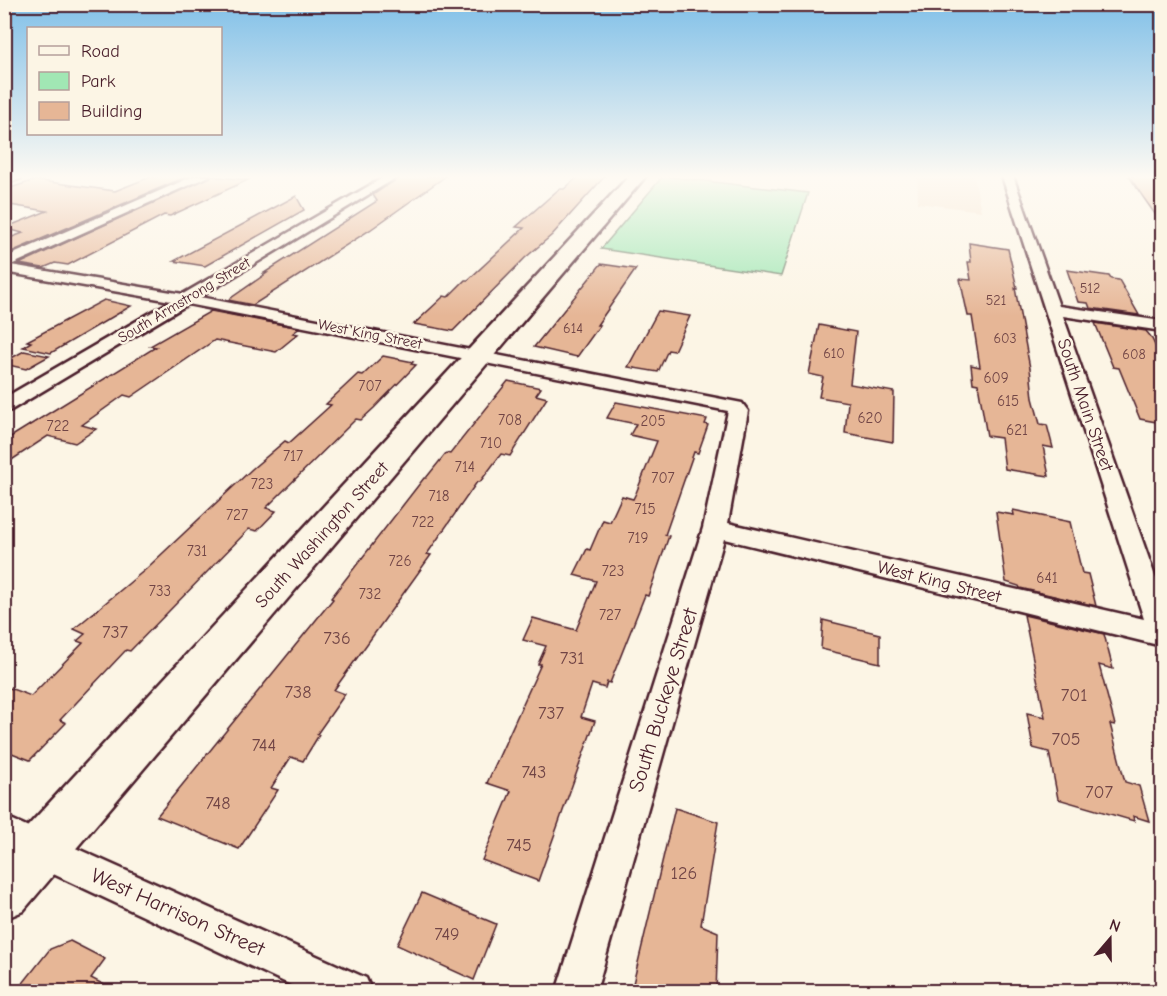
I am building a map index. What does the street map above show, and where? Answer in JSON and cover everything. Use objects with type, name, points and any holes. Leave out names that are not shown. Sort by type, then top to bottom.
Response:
[{"type":"main road","name":"South Washington Street","points":[[4,892],[597,222]]},
{"type":"street","points":[[4,266],[101,222]]},
{"type":"street","name":"South Armstrong Street","points":[[4,406],[315,222]]},
{"type":"street","name":"South Main Street","points":[[1023,222],[1162,634]]},
{"type":"street","name":"West King Street","points":[[4,266],[481,355],[735,407]]},
{"type":"street","points":[[1053,310],[1162,326]]},
{"type":"street","name":"South Buckeye Street","points":[[576,992],[715,528],[738,411],[735,407]]},
{"type":"street","name":"West King Street","points":[[715,528],[1162,634]]},
{"type":"street","name":"West Harrison Street","points":[[4,833],[352,992]]},
{"type":"green space","points":[[624,222],[798,222],[781,276],[601,249]]},
{"type":"building","points":[[18,222],[80,222],[4,255],[4,240],[23,233],[4,228]]},
{"type":"building","points":[[110,222],[150,222],[68,265],[55,263],[43,268],[19,264]]},
{"type":"building","points":[[246,222],[282,222],[205,266],[174,261]]},
{"type":"building","points":[[343,222],[381,222],[253,305],[228,300],[267,273],[264,273]]},
{"type":"building","points":[[521,222],[563,222],[453,331],[414,324],[444,296],[448,297],[465,280],[468,280],[524,228],[516,227]]},
{"type":"building","points":[[969,243],[1008,249],[1017,288],[1015,288],[1030,368],[1033,398],[1040,424],[1047,425],[1053,448],[1043,446],[1049,476],[1005,469],[1001,438],[987,436],[978,384],[973,383],[971,365],[980,367],[972,316],[968,316],[960,279],[971,280],[968,262],[971,262]]},
{"type":"building","points":[[601,264],[636,269],[577,357],[534,347]]},
{"type":"building","points":[[1067,270],[1109,276],[1111,279],[1119,280],[1139,315],[1090,308],[1088,303],[1078,302]]},
{"type":"building","points":[[104,300],[131,306],[51,353],[23,347],[31,342],[27,341]]},
{"type":"building","points":[[211,311],[300,328],[293,333],[298,334],[276,352],[215,340],[131,397],[124,395],[82,425],[96,429],[75,443],[48,436],[4,465],[4,441],[156,347],[150,346]]},
{"type":"building","points":[[658,311],[690,316],[674,351],[668,350],[658,372],[628,367]]},
{"type":"building","points":[[1095,323],[1146,331],[1151,337],[1162,360],[1162,423],[1140,419],[1119,368],[1113,367]]},
{"type":"building","points":[[819,325],[856,332],[850,384],[894,392],[893,442],[845,433],[848,402],[819,397],[823,377],[809,374]]},
{"type":"building","points":[[24,351],[49,356],[26,369],[4,364]]},
{"type":"building","points":[[383,356],[413,362],[411,364],[416,365],[361,420],[356,419],[266,508],[276,511],[257,531],[249,529],[130,651],[126,650],[60,720],[66,723],[30,760],[4,750],[4,686],[31,696],[83,643],[77,641],[85,634],[74,629],[146,569],[252,469],[285,441],[289,443],[331,405],[326,404],[358,374],[363,375]]},
{"type":"building","points":[[508,381],[541,388],[536,395],[547,398],[510,456],[501,454],[480,482],[477,482],[427,554],[431,555],[334,690],[345,694],[317,734],[319,735],[303,761],[291,757],[271,788],[278,790],[239,849],[157,816],[333,599],[331,598],[424,478],[446,453],[450,454]]},
{"type":"building","points":[[616,402],[707,419],[705,424],[708,425],[698,453],[694,452],[665,535],[669,536],[648,596],[645,595],[610,683],[607,682],[605,688],[592,684],[581,717],[595,721],[538,881],[482,860],[511,791],[487,783],[541,664],[538,664],[546,646],[523,640],[533,618],[576,630],[596,581],[574,575],[587,549],[590,550],[603,520],[610,522],[622,496],[633,499],[657,441],[630,435],[636,424],[607,418]]},
{"type":"building","points":[[1013,510],[1070,522],[1082,573],[1088,574],[1096,606],[1020,588],[1006,582],[996,512],[1014,515]]},
{"type":"building","points":[[1024,615],[1104,634],[1113,669],[1099,665],[1115,725],[1110,724],[1125,782],[1139,786],[1149,821],[1133,816],[1134,821],[1058,799],[1049,752],[1033,748],[1027,713],[1045,717]]},
{"type":"building","points":[[823,620],[880,634],[880,663],[821,649]]},
{"type":"building","points":[[675,808],[718,822],[701,925],[718,932],[716,992],[631,992]]},
{"type":"building","points":[[422,893],[496,924],[474,980],[397,945]]},
{"type":"building","points":[[70,941],[105,959],[91,978],[118,992],[16,992],[50,949]]}]
